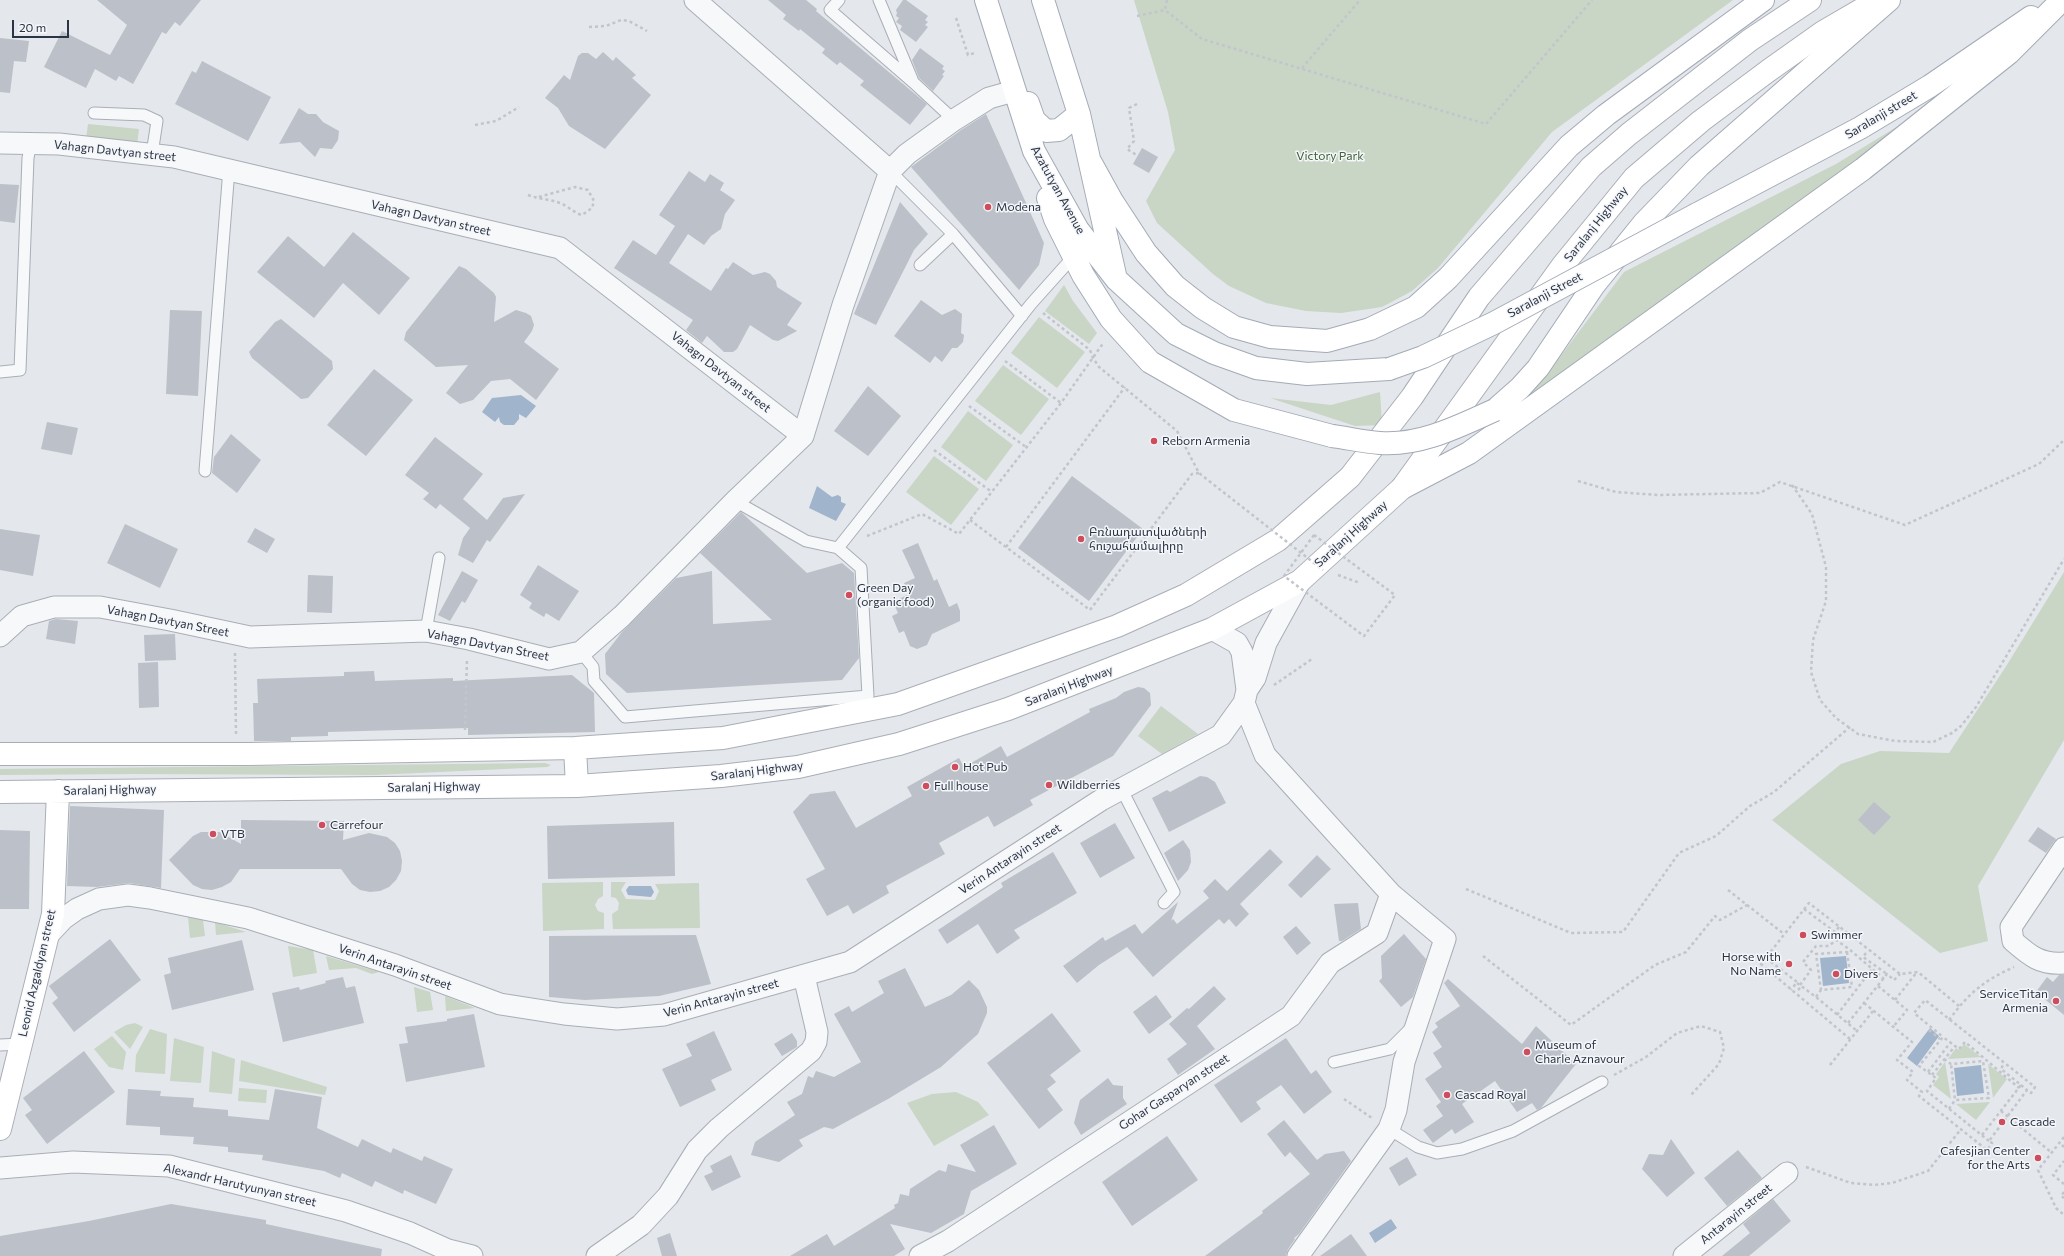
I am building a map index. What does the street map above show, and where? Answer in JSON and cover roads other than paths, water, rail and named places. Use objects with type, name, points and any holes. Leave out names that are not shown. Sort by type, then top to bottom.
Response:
[{"type":"main road","name":"Azatutyan Avenue","points":[[986,0],[1034,151],[1078,230],[1117,280],[1176,334],[1214,353],[1256,368],[1307,374],[1389,369]]},
{"type":"main road","name":"Azatutyan Avenue","points":[[1043,0],[1079,114],[1117,280]]},
{"type":"main road","points":[[1091,163],[1112,201],[1146,254],[1175,286],[1192,299],[1234,327],[1270,337],[1327,341],[1370,329],[1416,307],[1448,278],[1569,146],[1612,110],[1763,0]]},
{"type":"main road","points":[[0,754],[233,754],[575,748],[723,738],[898,704],[1116,626],[1207,583],[1278,540],[1350,477],[1412,397],[1479,297],[1591,167],[1629,134],[1750,40],[1810,0]]},
{"type":"main road","name":"Saralanj Highway","points":[[0,792],[577,786],[720,776],[798,767],[899,744],[1008,709],[1212,629],[1300,580],[1402,488],[1558,271],[1634,178],[1701,121],[1768,71],[1823,32],[1878,0]]},
{"type":"main road","points":[[1034,151],[1054,219],[1073,258],[1111,319],[1150,362],[1234,410],[1332,436],[1381,443],[1410,441],[1438,435],[1495,410],[1520,388],[1538,368],[1594,285],[1644,223],[1699,166],[1889,0]]},
{"type":"main road","name":"Saralanji street","points":[[1697,214],[1867,125],[1930,86],[2055,0]]},
{"type":"main road","points":[[1402,488],[1469,453],[1863,169],[2009,53],[2062,0]]},
{"type":"main road","points":[[994,26],[1007,42],[1034,120],[1046,131],[1059,130],[1079,114]]},
{"type":"main road","name":"Saralanji Street","points":[[1389,369],[1423,357],[1494,323],[1697,214]]},
{"type":"main road","points":[[575,748],[577,786]]},
{"type":"main road","name":"Leonid Azgaldyan street","points":[[0,1129],[10,1044],[49,934],[53,914],[58,791]]},
{"type":"street","points":[[695,0],[890,170]]},
{"type":"street","points":[[803,436],[843,304],[890,170],[907,154],[954,120],[989,98],[1014,90]]},
{"type":"street","name":"Vahagn Davtyan street","points":[[0,143],[31,143],[174,157],[560,248],[803,436]]},
{"type":"street","name":"Vahagn Davtyan Street","points":[[0,636],[22,616],[54,607],[100,607],[250,637],[426,631],[469,639],[549,659],[565,657],[581,652],[622,616],[735,501],[803,436]]},
{"type":"street","name":"Verin Antarayin street","points":[[49,934],[63,918],[76,909],[99,899],[128,895],[150,898],[248,918],[395,966],[500,1004],[564,1014],[617,1019],[664,1015],[804,976],[850,962],[1101,800],[1122,790],[1221,735],[1246,697],[1255,678],[1266,644],[1300,580]]},
{"type":"street","points":[[1212,629],[1237,644],[1242,652],[1246,697],[1265,755],[1391,894],[1445,940],[1404,1062],[1396,1110],[1389,1129],[1298,1256]]},
{"type":"street","points":[[2064,848],[2012,927],[2013,941],[2031,956],[2050,964],[2064,964]]},
{"type":"street","name":"Gohar Gasparyan street","points":[[920,1256],[954,1237],[1291,1016],[1330,963],[1377,933],[1391,894]]},
{"type":"street","points":[[597,1256],[642,1225],[668,1196],[697,1150],[811,1051],[816,1042],[817,1032],[804,976]]},
{"type":"street","name":"Alexandr Harutyunyan street","points":[[0,1168],[73,1162],[169,1166],[346,1211],[410,1234],[448,1250],[472,1256]]},
{"type":"street","name":"Antarayin street","points":[[1684,1256],[1787,1173]]},
{"type":"lane","points":[[839,0],[830,10],[913,82],[954,120]]},
{"type":"lane","points":[[879,0],[913,82]]},
{"type":"lane","points":[[94,113],[144,115],[157,121],[152,154]]},
{"type":"lane","points":[[0,372],[20,370],[28,158],[31,143]]},
{"type":"lane","points":[[205,471],[229,169]]},
{"type":"lane","points":[[890,170],[953,234],[1022,316]]},
{"type":"lane","points":[[920,265],[953,234]]},
{"type":"lane","points":[[838,548],[1031,304],[1073,258]]},
{"type":"lane","points":[[581,652],[593,667],[594,681],[625,717],[868,696],[861,568],[838,548],[806,541],[735,501]]},
{"type":"lane","points":[[426,631],[439,558]]},
{"type":"lane","points":[[1122,790],[1174,892],[1164,903]]},
{"type":"lane","points":[[1334,1062],[1390,1049],[1408,1031],[1419,1017]]},
{"type":"lane","points":[[1389,1129],[1418,1147],[1437,1153],[1462,1150],[1513,1131],[1602,1082]]},
{"type":"water","points":[[521,395],[536,406],[526,418],[519,414],[519,419],[514,425],[504,425],[500,422],[499,417],[495,422],[482,412],[492,398]]},
{"type":"water","points":[[817,486],[832,497],[838,495],[841,497],[841,502],[846,504],[836,521],[809,508]]},
{"type":"water","points":[[629,886],[651,886],[654,892],[651,897],[628,895],[626,890]]},
{"type":"water","points":[[1846,956],[1849,983],[1823,986],[1820,958]]},
{"type":"water","points":[[1930,1028],[1939,1036],[1917,1066],[1907,1058]]},
{"type":"water","points":[[1981,1065],[1984,1093],[1957,1096],[1954,1068]]},
{"type":"water","points":[[1391,1219],[1397,1228],[1375,1243],[1369,1233]]},
{"type":"place","name":"Modena","points":[[988,207]]},
{"type":"place","name":"Reborn Armenia","points":[[1154,441]]},
{"type":"place","name":"Բռնադատվածների հուշահամալիրը","points":[[1081,539]]},
{"type":"place","name":"Green Day (organic food)","points":[[849,595]]},
{"type":"place","name":"Hot Pub","points":[[955,767]]},
{"type":"place","name":"Wildberries","points":[[1049,785]]},
{"type":"place","name":"Full house","points":[[926,786]]},
{"type":"place","name":"Carrefour","points":[[322,825]]},
{"type":"place","name":"VTB","points":[[213,834]]},
{"type":"place","name":"Swimmer","points":[[1803,935]]},
{"type":"place","name":"Horse with No Name","points":[[1789,964]]},
{"type":"place","name":"Divers","points":[[1836,974]]},
{"type":"place","name":"ServiceTitan Armenia","points":[[2056,1001]]},
{"type":"place","name":"Museum of Charle Aznavour","points":[[1527,1052]]},
{"type":"place","name":"Cascad Royal","points":[[1447,1095]]},
{"type":"place","name":"Cascade","points":[[2002,1122]]},
{"type":"place","name":"Cafesjian Center for the Arts","points":[[2038,1158]]},
{"type":"park label","name":"Victory Park","points":[[1330,156]]}]
